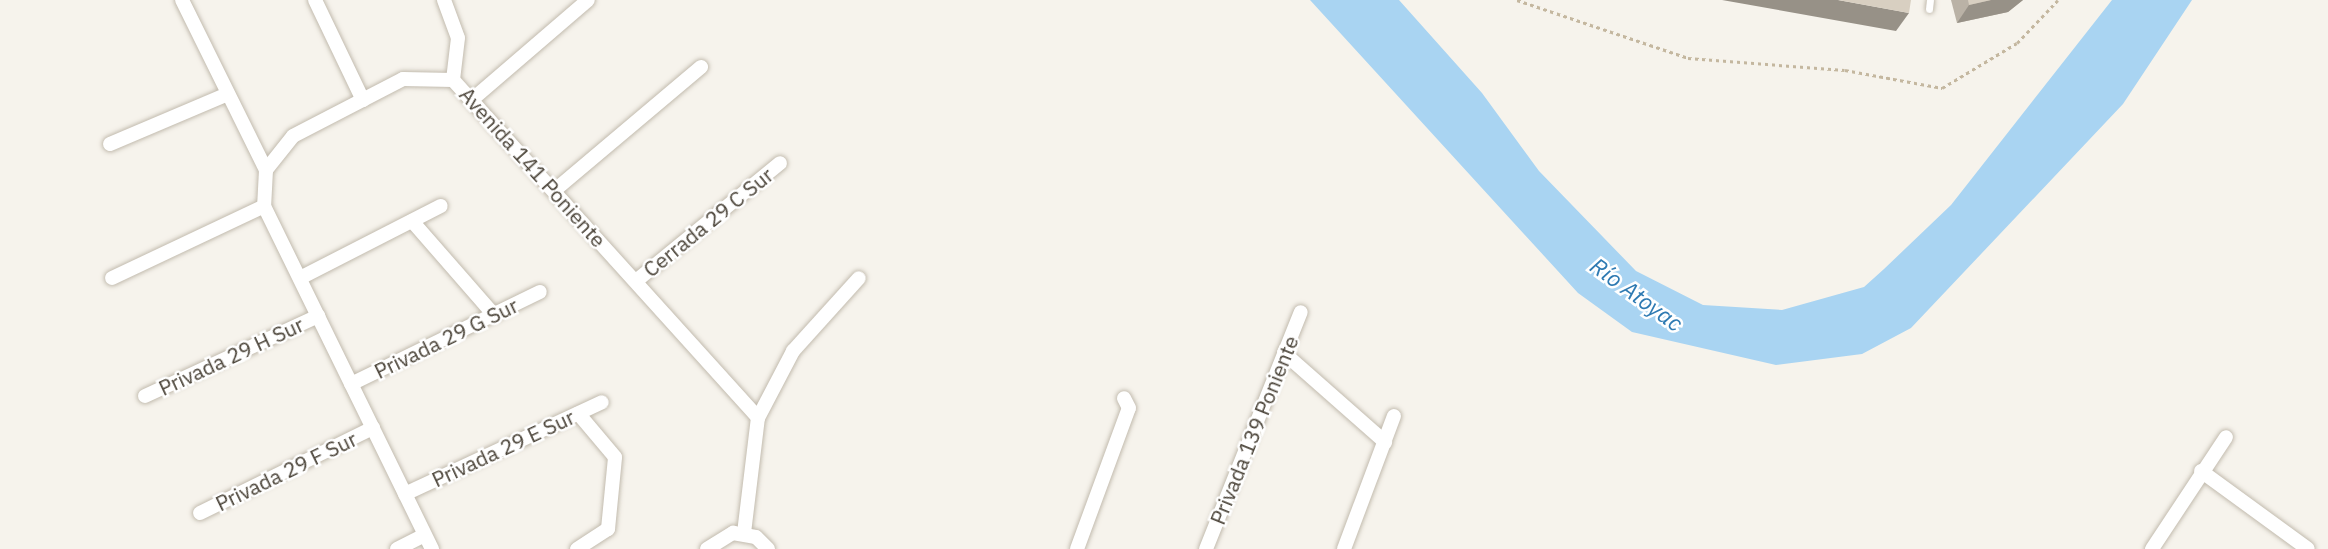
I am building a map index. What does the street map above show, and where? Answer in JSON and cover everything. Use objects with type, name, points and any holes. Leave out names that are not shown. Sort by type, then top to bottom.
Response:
[{"type":"street","points":[[182,0],[266,170],[264,206],[432,549]]},
{"type":"street","points":[[315,0],[363,100]]},
{"type":"street","points":[[444,0],[458,38],[453,80]]},
{"type":"street","points":[[474,98],[588,0]]},
{"type":"street","points":[[555,190],[701,67]]},
{"type":"street","name":"Avenida 141 Poniente","points":[[266,170],[293,136],[403,79],[453,80],[474,98],[758,418]]},
{"type":"street","points":[[110,144],[228,94]]},
{"type":"street","name":"Cerrada 29 C Sur","points":[[636,281],[780,163]]},
{"type":"street","points":[[112,278],[264,206]]},
{"type":"street","points":[[300,278],[442,206]]},
{"type":"street","points":[[412,221],[494,315]]},
{"type":"street","points":[[744,533],[758,418],[793,351],[859,278]]},
{"type":"street","name":"Privada 29 G Sur","points":[[351,384],[540,292]]},
{"type":"street","name":"Privada 139 Poniente","points":[[1206,549],[1301,312]]},
{"type":"street","name":"Privada 29 H Sur","points":[[145,397],[318,316]]},
{"type":"street","points":[[1284,353],[1385,442]]},
{"type":"street","points":[[1077,549],[1129,408],[1124,398]]},
{"type":"street","name":"Privada 29 E Sur","points":[[405,494],[602,402]]},
{"type":"street","points":[[577,549],[607,528],[615,457],[578,413]]},
{"type":"street","points":[[1344,549],[1394,416]]},
{"type":"street","name":"Privada 29 F Sur","points":[[200,513],[373,428]]},
{"type":"street","points":[[2152,549],[2226,438]]},
{"type":"street","points":[[2202,471],[2308,549]]},
{"type":"street","points":[[706,549],[722,536],[744,533],[768,549]]},
{"type":"street","points":[[397,549],[425,535]]},
{"type":"lane","points":[[1929,9],[1930,0]]},
{"type":"path","points":[[1517,0],[1688,58],[1846,70],[1942,88],[2017,43],[2058,0]]},
{"type":"water","name":"Río Atoyac","points":[[1310,0],[1399,0],[1482,93],[1539,171],[1636,271],[1703,305],[1782,310],[1864,287],[1884,269],[1951,205],[2112,0],[2192,0],[2123,104],[1911,328],[1862,354],[1776,365],[1632,332],[1578,293]]},
{"type":"building","points":[[1838,0],[1911,0],[1909,13]]},
{"type":"building","points":[[1968,0],[1991,0],[1969,5]]}]
